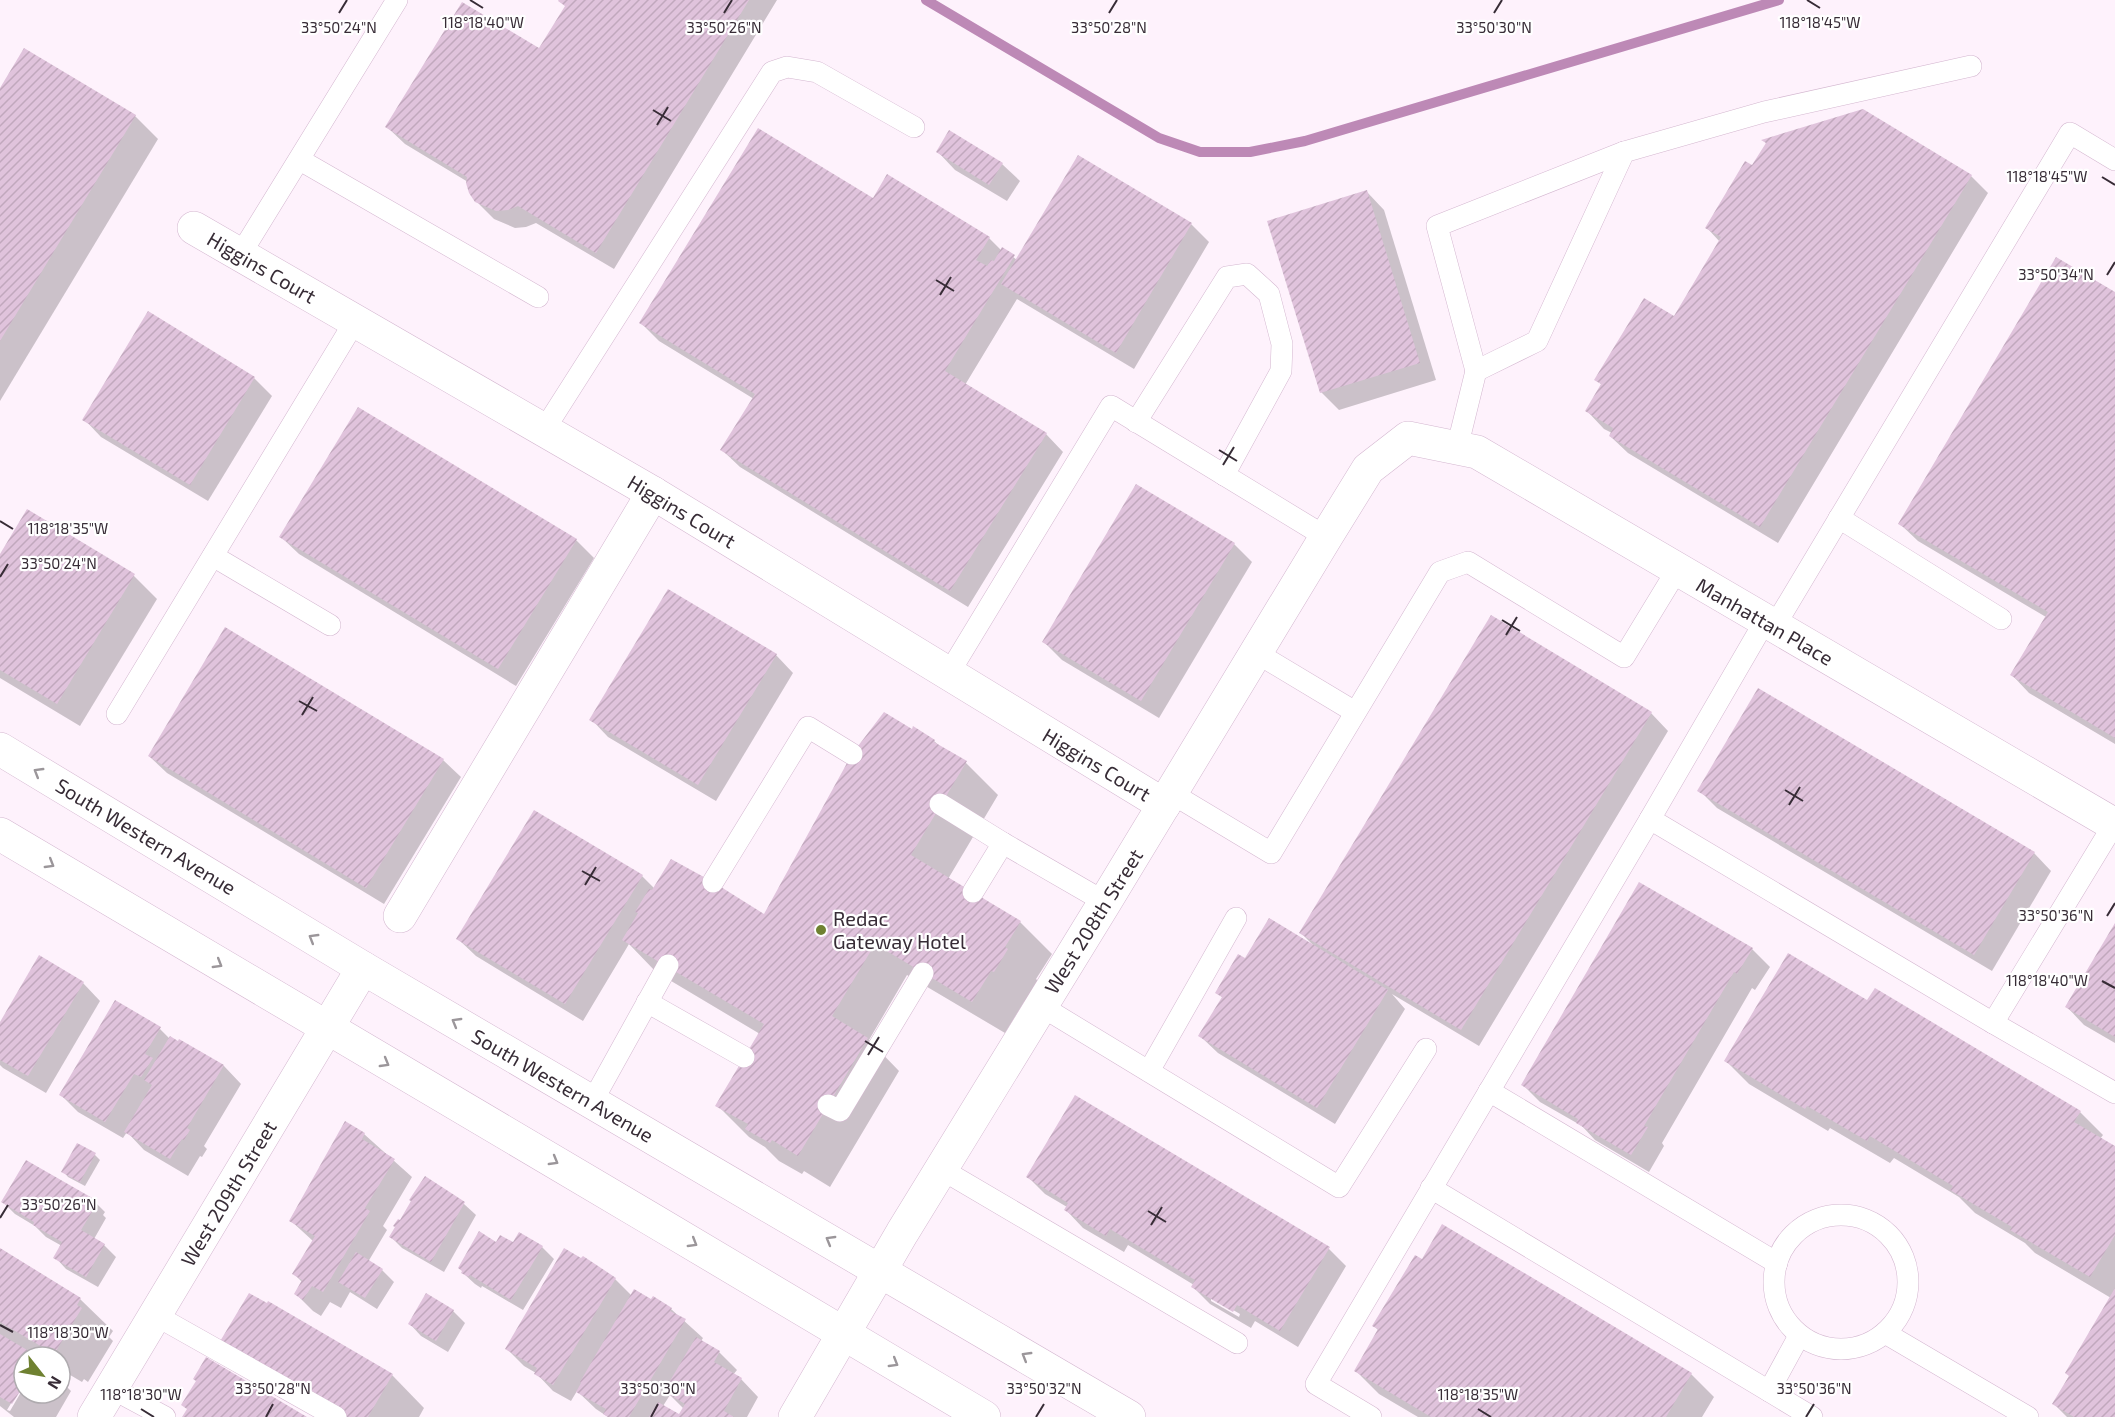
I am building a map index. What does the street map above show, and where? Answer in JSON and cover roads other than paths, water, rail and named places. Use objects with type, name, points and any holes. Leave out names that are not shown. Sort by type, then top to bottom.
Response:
[{"type":"street","name":"Higgins Court","points":[[194,228],[653,493],[949,673],[1167,799]]},
{"type":"street","name":"Manhattan Place","points":[[1408,438],[1477,452],[2115,825]]},
{"type":"street","name":"West 208th Street","points":[[795,1417],[941,1169],[1368,469],[1408,438]]},
{"type":"street","points":[[400,916],[653,493]]},
{"type":"street","name":"South Western Avenue","points":[[0,749],[363,968],[1129,1417]]},
{"type":"street","points":[[0,834],[984,1417]]},
{"type":"street","name":"West 209th Street","points":[[94,1417],[363,968]]},
{"type":"lane","points":[[240,255],[397,0]]},
{"type":"lane","points":[[1457,448],[1476,371],[1437,226],[1624,152],[1764,112],[1971,66]]},
{"type":"lane","points":[[544,430],[772,72],[787,67],[817,72],[914,127]]},
{"type":"lane","points":[[1371,1417],[1316,1384],[1431,1188],[1650,819],[1769,624],[1839,518],[2070,133],[2115,160]]},
{"type":"lane","points":[[1476,371],[1537,341],[1624,152]]},
{"type":"lane","points":[[300,160],[538,297]]},
{"type":"lane","points":[[1136,422],[1227,277],[1247,274],[1269,294],[1282,344],[1281,371],[1224,476]]},
{"type":"lane","points":[[117,714],[355,321]]},
{"type":"lane","points":[[949,673],[1111,406],[1326,537]]},
{"type":"lane","points":[[1839,518],[2001,619]]},
{"type":"lane","points":[[213,556],[330,625]]},
{"type":"lane","points":[[1167,799],[1271,853],[1440,572],[1468,562],[1624,657],[1677,570]]},
{"type":"lane","points":[[1255,652],[1355,712]]},
{"type":"lane","points":[[713,882],[808,727],[852,754]]},
{"type":"lane","points":[[940,804],[1105,902]]},
{"type":"lane","points":[[1650,819],[2115,1094]]},
{"type":"lane","points":[[1993,1023],[2115,825]]},
{"type":"lane","points":[[973,892],[1003,843]]},
{"type":"lane","points":[[1149,1071],[1236,918]]},
{"type":"lane","points":[[592,1102],[668,965]]},
{"type":"lane","points":[[828,1105],[840,1111],[923,973]]},
{"type":"lane","points":[[647,1002],[744,1057]]},
{"type":"lane","points":[[1041,1006],[1339,1187],[1426,1049]]},
{"type":"lane","points":[[1489,1091],[1777,1263]]},
{"type":"lane","points":[[941,1169],[1237,1344]]},
{"type":"lane","points":[[1431,1188],[1812,1417]]},
{"type":"lane","points":[[1832,1215],[1854,1216],[1874,1223],[1891,1236],[1902,1255],[1908,1275],[1907,1297],[1898,1317],[1885,1333],[1865,1345],[1842,1350],[1820,1346],[1799,1335],[1784,1318],[1775,1297],[1773,1274],[1781,1252],[1794,1233],[1812,1221],[1832,1215]]},
{"type":"lane","points":[[155,1315],[336,1417]]},
{"type":"lane","points":[[1885,1333],[2028,1417]]},
{"type":"lane","points":[[1769,1391],[1799,1335]]},
{"type":"lane","points":[[111,1388],[165,1417]]},
{"type":"waterway","points":[[926,0],[1159,138],[1200,152],[1250,152],[1305,141],[1779,0]]},
{"type":"place","name":"Redac Gateway Hotel","points":[[821,930]]}]
